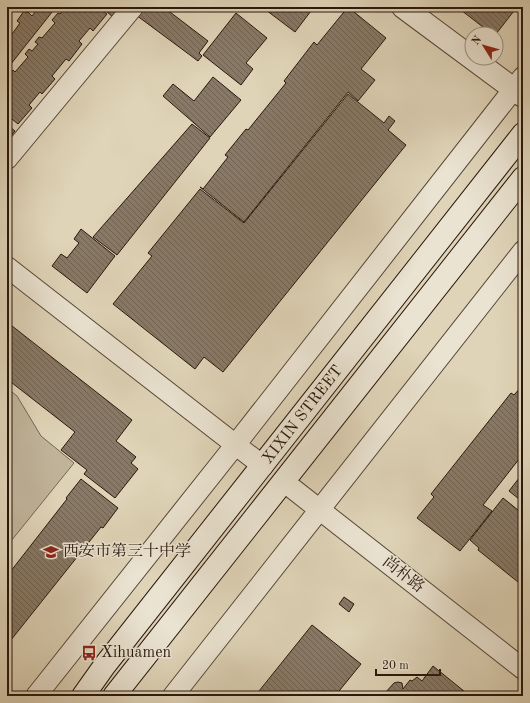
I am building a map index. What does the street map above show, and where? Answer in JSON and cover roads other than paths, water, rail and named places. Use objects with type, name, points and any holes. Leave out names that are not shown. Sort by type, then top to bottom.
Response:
[{"type":"main road","points":[[403,7],[520,87]]},
{"type":"main road","name":"XIXIN STREET","points":[[83,696],[110,659],[523,134]]},
{"type":"main road","name":"XIXIN STREET","points":[[114,696],[523,178]]},
{"type":"street","points":[[7,159],[133,7]]},
{"type":"street","points":[[36,696],[520,87]]},
{"type":"street","points":[[174,696],[523,251]]},
{"type":"street","points":[[7,267],[263,466]]},
{"type":"street","name":"尚朴路","points":[[283,481],[523,669]]},
{"type":"place","name":"西安市第三十中学","points":[[51,552]]},
{"type":"place","name":"Xihuamen","points":[[89,653]]}]
